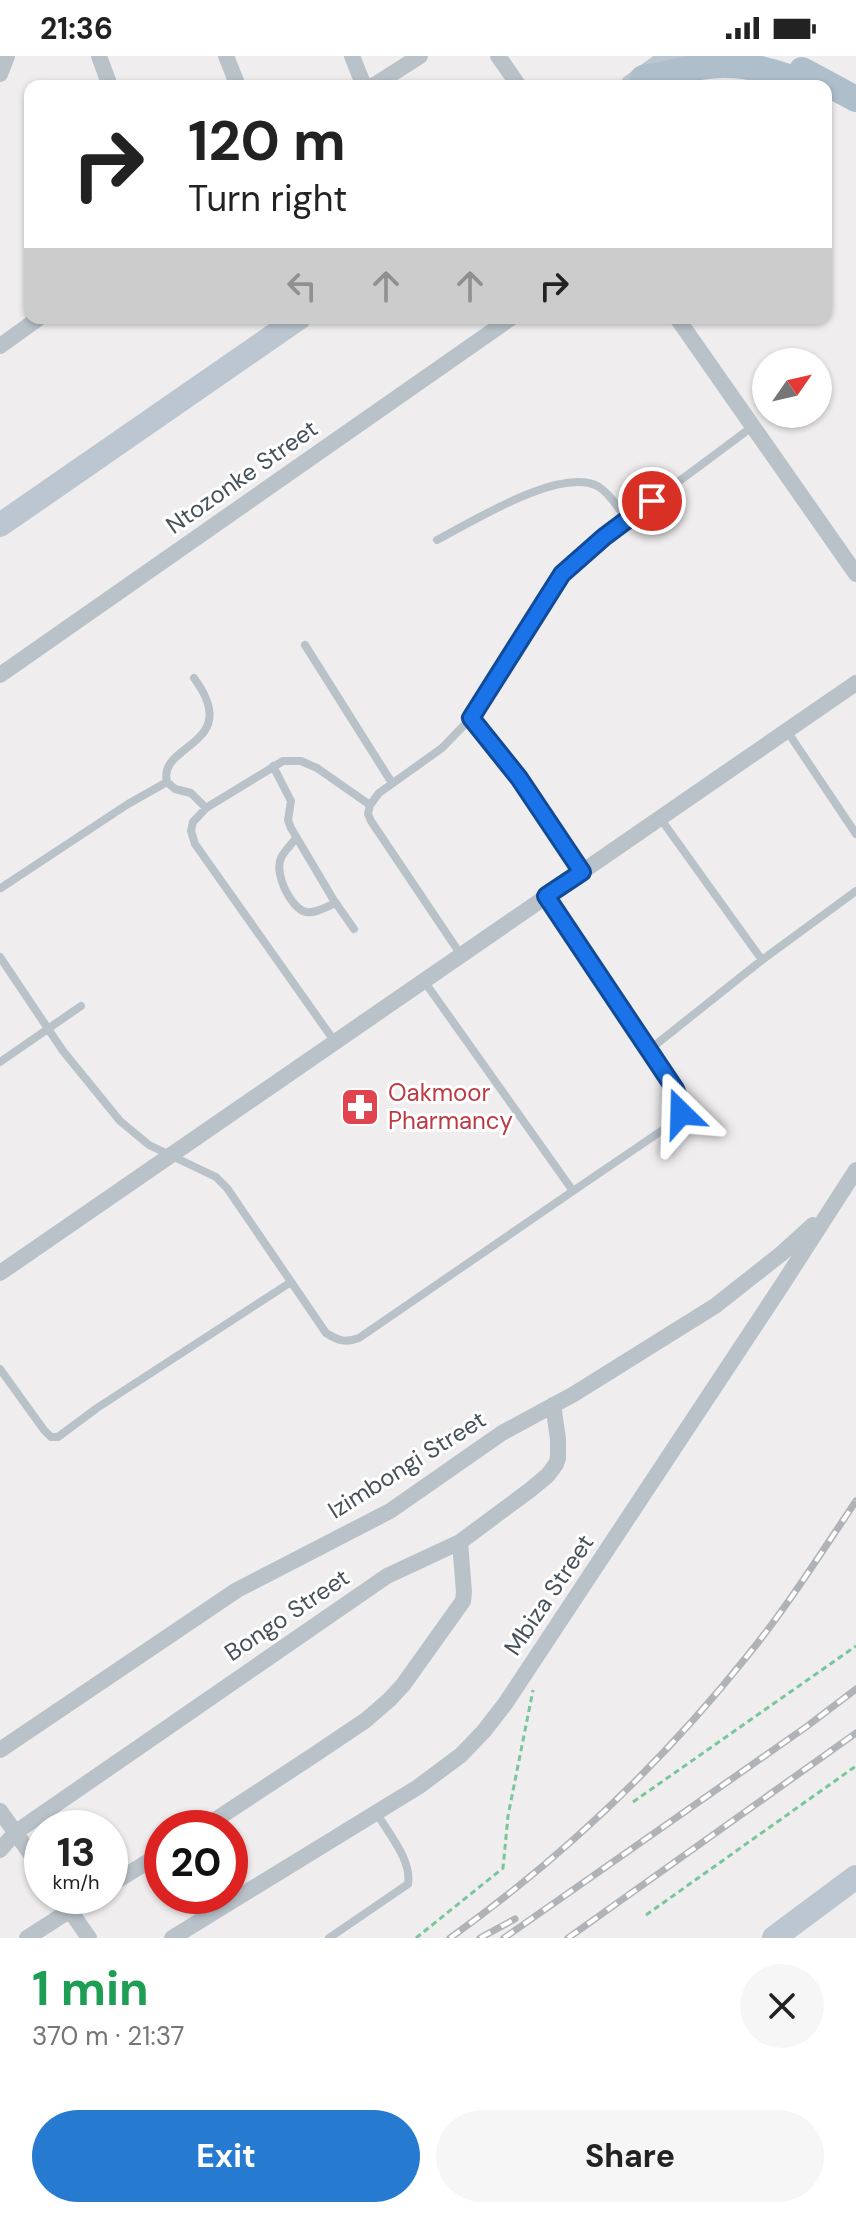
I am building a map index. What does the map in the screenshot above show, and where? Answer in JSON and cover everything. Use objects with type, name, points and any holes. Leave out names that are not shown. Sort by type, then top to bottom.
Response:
[{"type":"main road","points":[[652,68],[708,56]]},
{"type":"main road","points":[[744,56],[775,63],[810,80]]},
{"type":"main road","points":[[778,56],[812,80]]},
{"type":"main road","points":[[652,68],[733,65],[803,80]]},
{"type":"main road","points":[[832,90],[856,99]]},
{"type":"street","points":[[0,74],[7,56]]},
{"type":"street","points":[[99,56],[108,80]]},
{"type":"street","points":[[226,56],[236,80]]},
{"type":"street","points":[[352,56],[362,80]]},
{"type":"street","points":[[382,80],[420,56]]},
{"type":"street","points":[[498,56],[515,80]]},
{"type":"street","points":[[0,346],[31,324]]},
{"type":"street","points":[[0,525],[290,324]]},
{"type":"street","name":"Ntozonke Street","points":[[0,675],[502,324]]},
{"type":"street","points":[[681,324],[752,425]]},
{"type":"street","points":[[754,428],[856,574]]},
{"type":"street","points":[[0,1273],[856,683]]},
{"type":"street","name":"Mbiza Street","points":[[172,1938],[418,1787],[461,1755],[495,1718],[856,1170]]},
{"type":"street","name":"Izimbongi Street","points":[[0,1750],[237,1590],[390,1511],[502,1433],[574,1394],[715,1306],[781,1254],[831,1208]]},
{"type":"street","name":"Bongo Street","points":[[0,1850],[16,1832],[387,1576],[460,1542],[530,1490],[556,1464],[558,1439],[553,1405]]},
{"type":"street","points":[[230,1810],[366,1720],[403,1685],[463,1601],[460,1542]]},
{"type":"street","points":[[0,1811],[24,1844]]},
{"type":"street","points":[[774,1938],[856,1877]]},
{"type":"street","points":[[27,1938],[53,1914]]},
{"type":"street","points":[[73,1914],[89,1938]]},
{"type":"lane","points":[[461,955],[371,821],[368,814],[370,805],[379,793],[442,748],[471,718],[572,563],[752,427]]},
{"type":"lane","points":[[437,540],[537,490],[569,482],[597,485],[627,520]]},
{"type":"lane","points":[[305,645],[392,783]]},
{"type":"lane","points":[[194,678],[209,704],[209,722],[203,733],[170,764],[166,771],[167,782],[175,789],[191,793],[206,808]]},
{"type":"lane","points":[[471,718],[519,778],[582,872]]},
{"type":"lane","points":[[787,731],[856,834]]},
{"type":"lane","points":[[335,1042],[195,844],[191,831],[193,822],[206,808],[283,761],[301,761],[317,768],[370,805]]},
{"type":"lane","points":[[273,766],[291,801],[288,820],[296,838],[354,929]]},
{"type":"lane","points":[[1,888],[128,804],[167,782]]},
{"type":"lane","points":[[660,818],[762,960]]},
{"type":"lane","points":[[296,838],[281,858],[279,866],[279,875],[289,896],[306,912],[336,903]]},
{"type":"lane","points":[[649,1050],[762,960],[856,891]]},
{"type":"lane","points":[[0,957],[63,1051],[120,1121],[149,1145],[216,1177],[227,1188],[326,1333],[337,1340],[350,1341],[359,1338],[673,1123],[681,1113],[675,1089],[546,896]]},
{"type":"lane","points":[[424,981],[573,1191]]},
{"type":"lane","points":[[0,1062],[81,1006]]},
{"type":"lane","points":[[0,1369],[44,1430],[51,1437],[58,1437],[97,1408],[291,1282]]},
{"type":"lane","points":[[329,1938],[408,1884],[405,1860],[376,1812]]},
{"type":"path","points":[[633,1802],[856,1646]]},
{"type":"path","points":[[416,1938],[503,1868],[508,1816],[540,1654]]},
{"type":"path","points":[[646,1915],[856,1766]]},
{"type":"railway","points":[[450,1938],[571,1842],[681,1734],[762,1637],[856,1501]]},
{"type":"railway","points":[[504,1938],[856,1689]]},
{"type":"railway","points":[[568,1938],[856,1733]]},
{"type":"railway","points":[[480,1938],[515,1919]]},
{"type":"place","name":"Oakmoor Pharmancy","points":[[360,1107]]},
{"type":"route","points":[[652,501],[562,574],[471,718],[519,778],[582,872],[546,896],[675,1089],[681,1113]]}]
